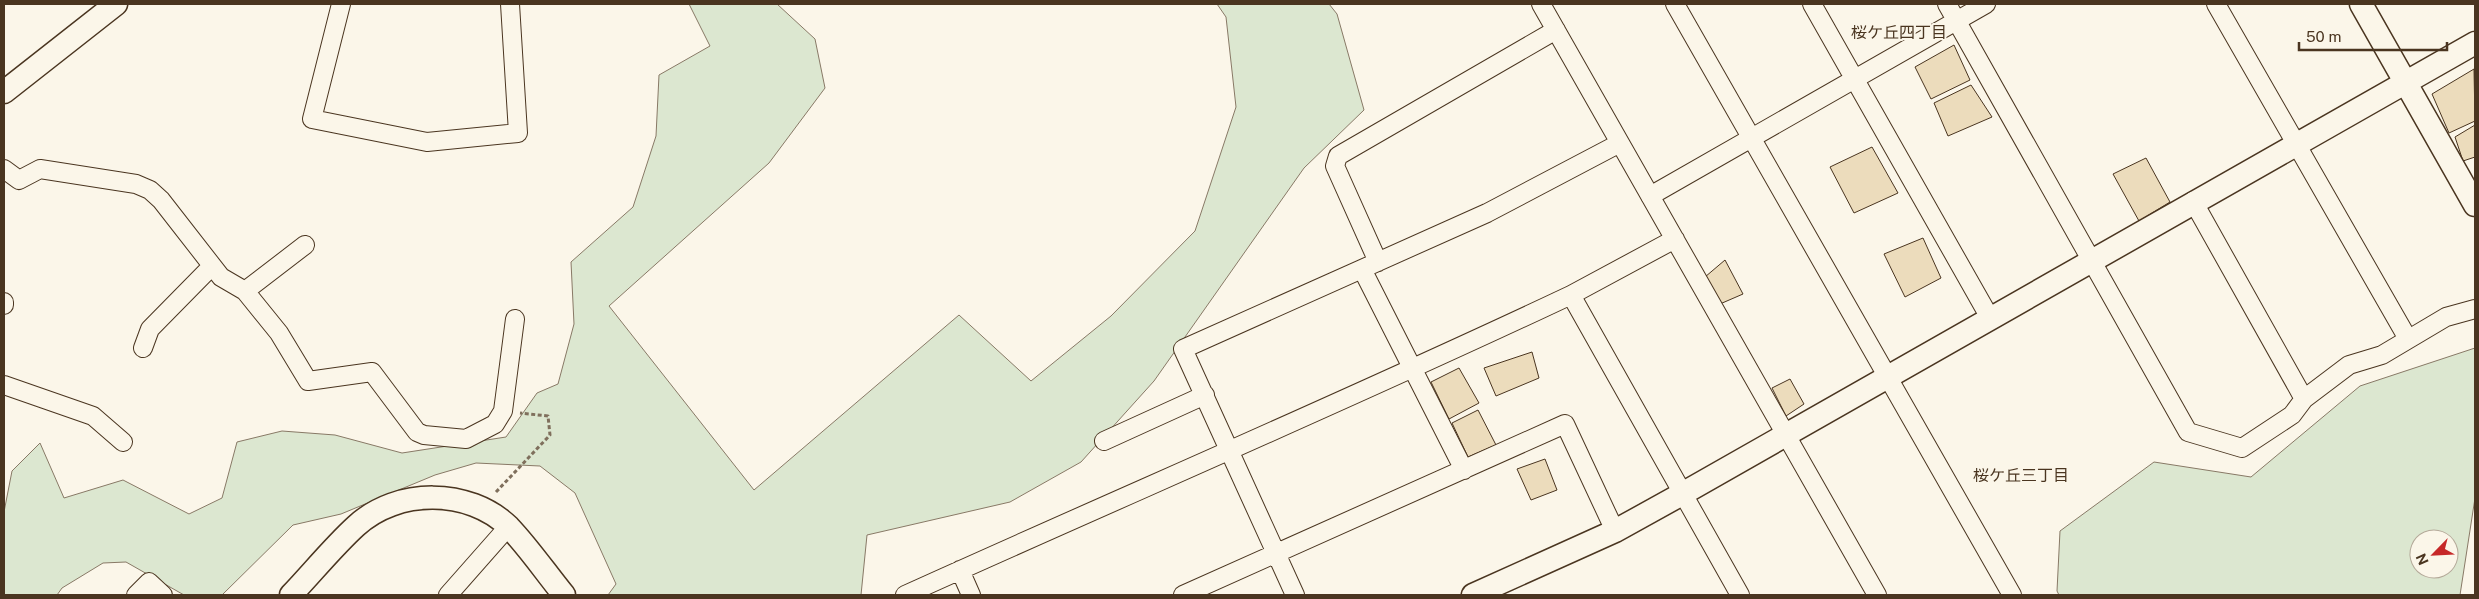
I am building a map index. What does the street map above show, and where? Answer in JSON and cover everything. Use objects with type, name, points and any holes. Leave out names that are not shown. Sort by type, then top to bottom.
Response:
[{"type":"street","points":[[4,92],[116,4]]},
{"type":"street","points":[[342,4],[312,119],[426,142],[518,133],[510,4]]},
{"type":"street","points":[[1541,4],[1877,595]]},
{"type":"street","points":[[1675,4],[2012,595]]},
{"type":"street","points":[[1812,4],[1990,318]]},
{"type":"street","points":[[1947,4],[2188,432],[2242,448],[2292,415],[2304,399],[2349,365],[2382,355],[2446,317],[2475,309]]},
{"type":"street","points":[[1650,196],[1986,4]]},
{"type":"street","points":[[2216,4],[2408,339]]},
{"type":"street","points":[[2361,4],[2475,206]]},
{"type":"street","points":[[1378,262],[1335,166],[1338,156],[1556,30]]},
{"type":"street","points":[[1473,595],[1615,531],[2193,201],[2475,43]]},
{"type":"street","points":[[1295,595],[1183,349],[1487,212],[1620,143]]},
{"type":"street","points":[[4,169],[18,180],[40,169],[136,184],[150,190],[161,200],[221,276],[246,291],[279,333],[308,381],[372,372],[417,432],[424,435],[466,439],[495,424],[503,411],[516,319]]},
{"type":"street","points":[[2193,201],[2304,399]]},
{"type":"street","points":[[904,595],[1413,370],[1571,295],[1674,238]]},
{"type":"street","points":[[246,291],[305,245]]},
{"type":"street","points":[[143,348],[150,329],[212,266]]},
{"type":"street","points":[[1362,269],[1464,470]]},
{"type":"street","points":[[1571,295],[1740,595]]},
{"type":"street","points":[[4,385],[93,416],[123,442]]},
{"type":"street","points":[[1104,441],[1204,395]]},
{"type":"street","points":[[1183,595],[1565,424],[1615,531]]},
{"type":"street","points":[[292,595],[357,524],[382,510],[407,501],[432,497],[456,499],[482,507],[508,527],[564,595]]},
{"type":"street","points":[[448,595],[508,527]]},
{"type":"street","points":[[960,570],[971,595]]},
{"type":"street","points":[[136,595],[149,582],[163,595]]},
{"type":"path","points":[[482,507],[550,435],[548,416],[503,411]]},
{"type":"green space","points":[[689,4],[777,4],[815,39],[825,88],[769,163],[609,306],[754,490],[959,315],[1031,381],[1111,316],[1195,231],[1236,107],[1226,17],[1217,4],[1329,4],[1337,14],[1364,110],[1304,168],[1154,381],[1081,462],[1010,502],[867,535],[861,595],[608,595],[616,584],[575,493],[540,466],[476,463],[435,475],[341,514],[293,525],[222,595],[184,595],[126,562],[103,563],[62,588],[57,595],[4,595],[4,512],[12,471],[40,443],[64,498],[123,480],[189,514],[222,498],[237,442],[282,431],[335,435],[402,453],[506,437],[537,393],[558,384],[574,324],[571,262],[633,207],[656,136],[659,75],[710,46]]},
{"type":"green space","points":[[2475,348],[2475,498],[2460,595],[2059,595],[2057,591],[2060,531],[2154,462],[2251,477],[2360,386]]},
{"type":"building","points":[[1954,45],[1970,80],[1931,99],[1915,67]]},
{"type":"building","points":[[2474,69],[2475,121],[2449,133],[2432,94]]},
{"type":"building","points":[[1971,85],[1992,117],[1948,136],[1934,103]]},
{"type":"building","points":[[2475,125],[2475,157],[2463,161],[2455,137]]},
{"type":"building","points":[[1872,147],[1898,193],[1854,213],[1830,167]]},
{"type":"building","points":[[2146,158],[2170,202],[2139,221],[2113,174]]},
{"type":"building","points":[[1923,238],[1941,278],[1905,297],[1884,254]]},
{"type":"building","points":[[1725,260],[1743,294],[1713,307],[1705,277]]},
{"type":"building","points":[[1532,352],[1539,378],[1496,396],[1484,368]]},
{"type":"building","points":[[1459,368],[1479,403],[1449,419],[1431,382]]},
{"type":"building","points":[[1790,379],[1804,404],[1786,416],[1772,388]]},
{"type":"building","points":[[1478,410],[1496,445],[1468,457],[1452,423]]},
{"type":"building","points":[[1545,459],[1557,490],[1531,500],[1517,469]]},
{"type":"district","name":"桜ケ丘四丁目","points":[[1899,32]]},
{"type":"district","name":"桜ケ丘三丁目","points":[[2021,475]]}]
